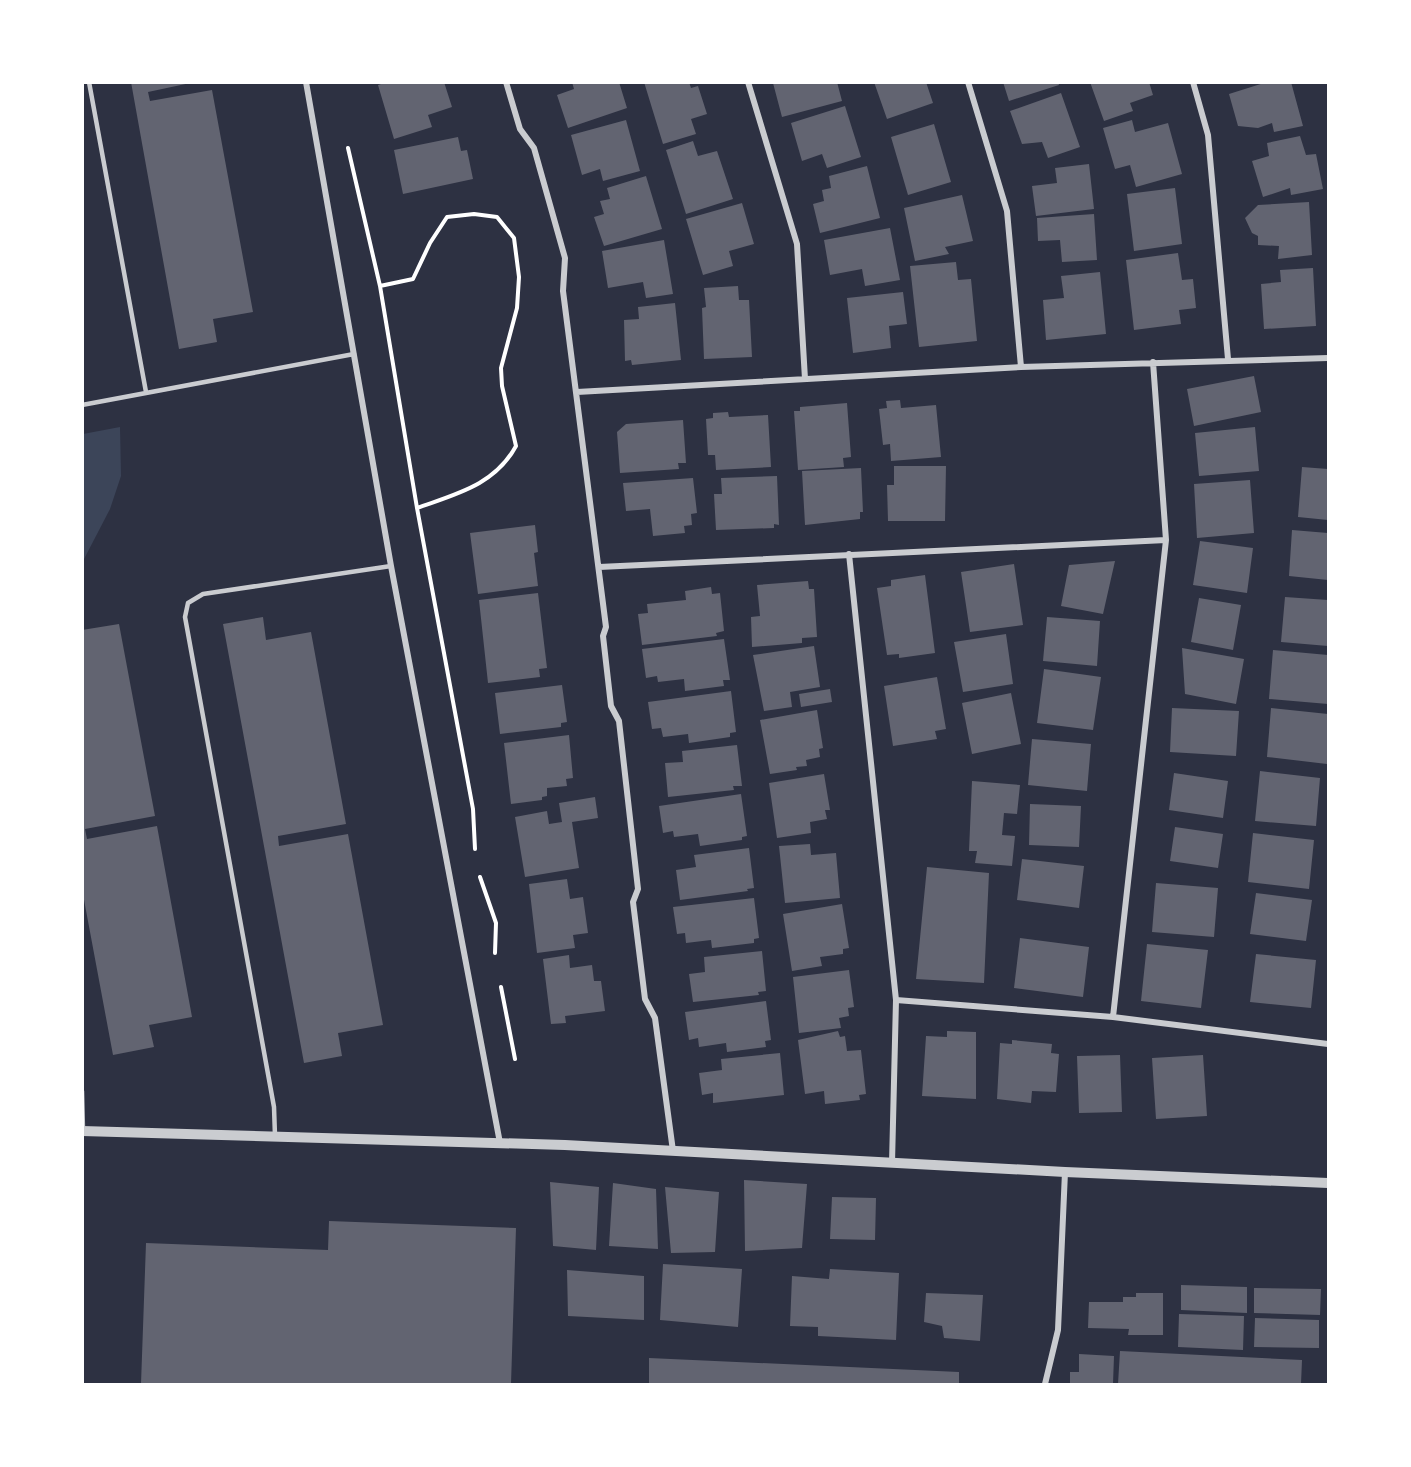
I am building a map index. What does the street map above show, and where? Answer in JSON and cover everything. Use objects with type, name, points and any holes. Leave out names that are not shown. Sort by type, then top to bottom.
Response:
[{"type":"street","points":[[306,82],[391,566],[500,1143]]},
{"type":"street","points":[[506,82],[520,129],[534,148],[565,258],[563,291],[606,627],[603,636],[611,706],[619,721],[638,889],[633,902],[645,999],[655,1018],[673,1151]]},
{"type":"street","points":[[748,82],[797,244],[805,379]]},
{"type":"street","points":[[968,82],[1007,211],[1020,367]]},
{"type":"street","points":[[1193,82],[1208,135],[1228,359]]},
{"type":"street","points":[[577,392],[1020,367],[1228,359],[1329,358]]},
{"type":"street","points":[[1113,1017],[1166,540],[1153,362]]},
{"type":"street","points":[[599,567],[1166,540]]},
{"type":"street","points":[[849,554],[896,1000],[892,1163]]},
{"type":"street","points":[[896,1000],[1113,1017],[1329,1044]]},
{"type":"street","points":[[83,1131],[500,1143],[1329,1183]]},
{"type":"street","points":[[1045,1384],[1058,1330],[1065,1172]]},
{"type":"lane","points":[[89,82],[146,392]]},
{"type":"lane","points":[[82,405],[354,354]]},
{"type":"lane","points":[[275,1136],[274,1107],[185,617],[188,603],[203,594],[391,566]]},
{"type":"lane","points":[[82,1091],[83,1131]]},
{"type":"path","points":[[347,142],[380,286],[417,508],[473,809],[475,854]]},
{"type":"path","points":[[380,286],[413,279],[430,243],[447,217],[474,214],[497,218],[514,238],[519,277],[517,308],[501,368],[501,386],[516,446],[507,464],[476,487],[417,508]]},
{"type":"path","points":[[479,871],[496,923],[494,964]]},
{"type":"path","points":[[500,982],[516,1066]]},
{"type":"shaded area","points":[[120,427],[121,476],[110,509],[83,561],[83,434]]},
{"type":"building","points":[[131,82],[195,82],[148,92],[150,101],[212,90],[253,312],[213,319],[217,342],[179,349]]},
{"type":"building","points":[[387,82],[444,82],[452,107],[428,115],[432,127],[394,139],[378,85]]},
{"type":"building","points":[[572,82],[619,82],[627,108],[568,128],[557,95],[574,89]]},
{"type":"building","points":[[644,82],[689,82],[691,88],[698,86],[707,114],[691,119],[696,134],[663,144]]},
{"type":"building","points":[[837,82],[842,101],[782,117],[773,83]]},
{"type":"building","points":[[874,82],[926,82],[933,103],[887,119]]},
{"type":"building","points":[[1003,82],[1058,82],[1059,85],[1009,101]]},
{"type":"building","points":[[1090,82],[1149,82],[1153,95],[1130,103],[1133,111],[1104,121]]},
{"type":"building","points":[[1267,82],[1291,82],[1303,126],[1274,132],[1272,123],[1258,128],[1238,126],[1229,94]]},
{"type":"building","points":[[1061,93],[1080,147],[1048,158],[1042,142],[1022,144],[1010,111]]},
{"type":"building","points":[[845,106],[861,157],[827,168],[822,154],[802,161],[791,123]]},
{"type":"building","points":[[626,120],[640,171],[603,181],[600,169],[582,175],[571,135]]},
{"type":"building","points":[[1132,120],[1135,132],[1168,123],[1182,174],[1136,187],[1130,165],[1115,169],[1103,128]]},
{"type":"building","points":[[934,124],[951,182],[908,195],[891,137]]},
{"type":"building","points":[[1300,136],[1306,155],[1316,154],[1323,189],[1291,195],[1290,188],[1263,197],[1252,161],[1269,156],[1267,143]]},
{"type":"building","points":[[458,137],[461,151],[467,150],[473,179],[403,194],[394,150]]},
{"type":"building","points":[[693,141],[698,156],[717,151],[733,199],[686,214],[666,150]]},
{"type":"building","points":[[1089,164],[1094,209],[1036,216],[1032,186],[1057,183],[1055,168]]},
{"type":"building","points":[[867,166],[880,218],[820,233],[813,204],[824,201],[822,190],[831,188],[829,176]]},
{"type":"building","points":[[646,176],[662,229],[604,246],[594,217],[604,214],[600,201],[610,199],[607,188]]},
{"type":"building","points":[[1175,188],[1182,244],[1134,251],[1127,194]]},
{"type":"building","points":[[962,195],[973,241],[945,247],[949,254],[915,261],[904,208]]},
{"type":"building","points":[[1309,202],[1312,255],[1278,259],[1279,246],[1258,245],[1258,236],[1252,233],[1245,218],[1258,205]]},
{"type":"building","points":[[742,203],[754,244],[729,251],[733,266],[703,275],[686,219]]},
{"type":"building","points":[[1094,214],[1097,260],[1062,262],[1060,240],[1038,241],[1037,218]]},
{"type":"building","points":[[890,228],[900,280],[865,286],[862,269],[830,275],[824,240]]},
{"type":"building","points":[[664,240],[673,294],[646,298],[643,282],[608,288],[602,251]]},
{"type":"building","points":[[1178,253],[1182,280],[1193,279],[1196,308],[1179,310],[1181,324],[1134,330],[1126,260]]},
{"type":"building","points":[[956,262],[958,280],[971,279],[977,341],[919,347],[910,266]]},
{"type":"building","points":[[1313,268],[1316,326],[1264,329],[1261,284],[1281,282],[1280,270]]},
{"type":"building","points":[[1100,272],[1106,334],[1046,340],[1043,300],[1064,298],[1061,276]]},
{"type":"building","points":[[738,286],[739,300],[749,300],[752,357],[704,359],[702,308],[706,307],[704,288]]},
{"type":"building","points":[[903,292],[907,324],[889,326],[891,348],[853,353],[847,298]]},
{"type":"building","points":[[675,303],[681,360],[632,365],[631,360],[625,361],[624,320],[639,319],[638,307]]},
{"type":"building","points":[[1254,376],[1261,412],[1194,426],[1187,389]]},
{"type":"building","points":[[900,400],[901,408],[936,405],[941,457],[891,461],[890,444],[883,445],[879,409],[887,408],[886,401]]},
{"type":"building","points":[[847,403],[851,457],[843,458],[844,467],[798,470],[794,411],[800,411],[800,407]]},
{"type":"building","points":[[728,412],[729,417],[768,415],[771,467],[716,470],[715,455],[708,455],[706,419],[713,418],[713,413]]},
{"type":"building","points":[[683,420],[686,463],[678,463],[679,469],[620,473],[617,432],[626,424]]},
{"type":"building","points":[[1255,427],[1259,471],[1199,476],[1195,433]]},
{"type":"building","points":[[894,466],[946,466],[945,521],[888,521],[887,485],[894,485]]},
{"type":"building","points":[[1302,467],[1328,469],[1328,520],[1298,517]]},
{"type":"building","points":[[861,468],[863,512],[860,512],[860,519],[805,525],[802,471]]},
{"type":"building","points":[[777,476],[779,525],[774,524],[774,528],[716,530],[714,494],[722,494],[721,478]]},
{"type":"building","points":[[693,478],[697,513],[691,514],[692,525],[684,526],[685,533],[653,536],[650,509],[626,511],[623,483]]},
{"type":"building","points":[[1250,480],[1254,533],[1197,538],[1194,484]]},
{"type":"building","points":[[535,525],[538,552],[534,553],[538,586],[478,594],[470,533]]},
{"type":"building","points":[[1292,530],[1328,533],[1328,580],[1289,576]]},
{"type":"building","points":[[1200,541],[1253,548],[1247,593],[1193,585]]},
{"type":"building","points":[[1115,561],[1103,614],[1061,606],[1069,565]]},
{"type":"building","points":[[1014,564],[1023,625],[970,632],[961,572]]},
{"type":"building","points":[[925,575],[935,653],[899,658],[899,654],[887,655],[877,588],[891,586],[891,580]]},
{"type":"building","points":[[808,581],[809,589],[814,589],[817,637],[802,638],[802,643],[752,647],[751,617],[760,616],[757,585]]},
{"type":"building","points":[[711,587],[712,594],[720,593],[724,631],[716,633],[717,636],[642,645],[638,614],[648,613],[647,604],[686,600],[685,591]]},
{"type":"building","points":[[538,593],[547,668],[539,669],[540,677],[488,683],[479,600]]},
{"type":"building","points":[[1285,597],[1328,600],[1328,646],[1281,642]]},
{"type":"building","points":[[1199,598],[1241,605],[1233,650],[1191,642]]},
{"type":"building","points":[[263,617],[266,640],[311,632],[346,824],[278,836],[279,846],[348,834],[383,1025],[338,1033],[342,1056],[304,1063],[223,624]]},
{"type":"building","points":[[1047,617],[1100,621],[1097,666],[1043,661]]},
{"type":"building","points":[[119,624],[155,816],[85,829],[87,839],[157,826],[192,1017],[149,1025],[154,1047],[113,1055],[82,889],[82,630]]},
{"type":"building","points":[[1006,634],[1013,684],[963,692],[954,642]]},
{"type":"building","points":[[724,639],[730,680],[723,680],[724,686],[685,691],[684,679],[658,682],[657,676],[646,678],[642,649]]},
{"type":"building","points":[[814,646],[820,687],[790,692],[792,707],[764,711],[753,655]]},
{"type":"building","points":[[1182,648],[1244,659],[1236,704],[1185,694]]},
{"type":"building","points":[[1273,650],[1328,655],[1328,704],[1269,699]]},
{"type":"building","points":[[1044,669],[1101,677],[1093,730],[1037,723]]},
{"type":"building","points":[[937,677],[946,729],[935,731],[937,739],[893,746],[884,686]]},
{"type":"building","points":[[562,685],[567,722],[561,723],[561,727],[500,734],[495,693]]},
{"type":"building","points":[[830,689],[832,702],[801,707],[799,694]]},
{"type":"building","points":[[731,691],[736,732],[730,733],[730,737],[689,743],[688,734],[663,737],[661,728],[652,729],[648,702]]},
{"type":"building","points":[[1011,693],[1021,744],[972,754],[962,703]]},
{"type":"building","points":[[1172,708],[1239,711],[1236,756],[1170,752]]},
{"type":"building","points":[[1271,708],[1328,714],[1327,764],[1267,757]]},
{"type":"building","points":[[817,710],[823,748],[819,749],[820,757],[806,760],[807,766],[796,767],[797,770],[770,774],[760,720]]},
{"type":"building","points":[[569,735],[573,778],[566,779],[567,786],[547,788],[547,796],[542,797],[542,800],[511,804],[504,743]]},
{"type":"building","points":[[1032,739],[1091,744],[1087,791],[1028,785]]},
{"type":"building","points":[[737,745],[742,786],[733,786],[734,790],[668,797],[665,763],[683,762],[682,751]]},
{"type":"building","points":[[1260,771],[1320,778],[1316,826],[1255,821]]},
{"type":"building","points":[[1174,773],[1228,781],[1223,818],[1169,810]]},
{"type":"building","points":[[824,774],[830,810],[825,810],[827,819],[810,822],[811,833],[777,838],[769,783]]},
{"type":"building","points":[[972,781],[1020,785],[1017,814],[1004,813],[1002,835],[1015,836],[1012,866],[975,863],[977,851],[969,851]]},
{"type":"building","points":[[741,794],[747,836],[742,837],[742,840],[700,846],[698,834],[674,837],[673,831],[663,833],[659,806]]},
{"type":"building","points":[[595,797],[598,818],[572,822],[579,868],[525,877],[515,817],[547,811],[549,824],[562,822],[559,803]]},
{"type":"building","points":[[1030,804],[1081,806],[1079,847],[1029,845]]},
{"type":"building","points":[[1175,827],[1223,834],[1218,868],[1170,861]]},
{"type":"building","points":[[1253,833],[1314,840],[1309,889],[1248,882]]},
{"type":"building","points":[[810,844],[811,855],[836,853],[840,898],[785,903],[779,846]]},
{"type":"building","points":[[749,848],[754,888],[747,889],[748,891],[680,900],[676,870],[696,867],[694,855]]},
{"type":"building","points":[[1022,859],[1084,866],[1079,908],[1017,900]]},
{"type":"building","points":[[927,867],[989,873],[984,983],[916,979]]},
{"type":"building","points":[[567,879],[570,899],[583,897],[588,933],[573,935],[575,948],[537,953],[529,884]]},
{"type":"building","points":[[1156,883],[1218,888],[1214,937],[1152,932]]},
{"type":"building","points":[[1256,893],[1312,900],[1306,941],[1250,934]]},
{"type":"building","points":[[754,898],[759,938],[754,939],[754,943],[712,948],[711,940],[686,943],[685,933],[677,934],[673,907]]},
{"type":"building","points":[[842,904],[849,948],[843,949],[843,954],[820,957],[822,966],[792,971],[783,914]]},
{"type":"building","points":[[1020,938],[1089,947],[1083,997],[1014,988]]},
{"type":"building","points":[[1147,944],[1208,950],[1201,1008],[1141,1001]]},
{"type":"building","points":[[762,951],[766,991],[758,992],[759,995],[693,1002],[689,974],[705,972],[704,957]]},
{"type":"building","points":[[1256,954],[1316,960],[1311,1008],[1250,1002]]},
{"type":"building","points":[[569,955],[570,968],[592,965],[594,981],[601,981],[605,1011],[565,1016],[566,1023],[551,1024],[543,959]]},
{"type":"building","points":[[849,970],[854,1007],[848,1008],[849,1016],[839,1018],[841,1028],[799,1033],[793,977]]},
{"type":"building","points":[[766,1001],[771,1040],[765,1041],[766,1047],[727,1052],[726,1043],[699,1047],[698,1038],[689,1040],[685,1012]]},
{"type":"building","points":[[838,1031],[840,1037],[845,1036],[847,1051],[861,1050],[866,1094],[859,1095],[860,1100],[825,1104],[824,1091],[805,1094],[798,1040]]},
{"type":"building","points":[[947,1031],[976,1032],[976,1099],[922,1096],[926,1036],[947,1037]]},
{"type":"building","points":[[1012,1040],[1052,1044],[1051,1053],[1059,1054],[1056,1092],[1032,1091],[1031,1103],[997,1099],[1000,1043],[1012,1044]]},
{"type":"building","points":[[780,1053],[784,1095],[713,1103],[713,1093],[702,1095],[699,1073],[722,1070],[721,1059]]},
{"type":"building","points":[[1120,1055],[1122,1112],[1079,1113],[1077,1056]]},
{"type":"building","points":[[1203,1055],[1207,1116],[1156,1119],[1152,1058]]},
{"type":"building","points":[[744,1180],[807,1184],[802,1248],[745,1251]]},
{"type":"building","points":[[550,1182],[599,1187],[596,1250],[553,1246]]},
{"type":"building","points":[[613,1183],[656,1189],[658,1249],[609,1246]]},
{"type":"building","points":[[665,1187],[719,1192],[715,1252],[671,1253]]},
{"type":"building","points":[[832,1197],[876,1198],[875,1240],[830,1239]]},
{"type":"building","points":[[329,1221],[516,1228],[511,1384],[141,1384],[146,1243],[328,1250]]},
{"type":"building","points":[[663,1264],[742,1269],[738,1327],[660,1320]]},
{"type":"building","points":[[830,1269],[899,1273],[896,1340],[818,1336],[818,1327],[790,1326],[792,1276],[829,1279]]},
{"type":"building","points":[[567,1270],[644,1276],[644,1320],[568,1316]]},
{"type":"building","points":[[1181,1285],[1247,1287],[1247,1313],[1181,1310]]},
{"type":"building","points":[[1254,1288],[1321,1289],[1320,1315],[1254,1313]]},
{"type":"building","points":[[926,1293],[983,1295],[980,1341],[944,1338],[942,1326],[924,1322]]},
{"type":"building","points":[[1136,1293],[1163,1293],[1163,1335],[1128,1335],[1129,1329],[1088,1328],[1089,1302],[1123,1302],[1123,1297],[1136,1297]]},
{"type":"building","points":[[1179,1314],[1244,1316],[1243,1350],[1178,1347]]},
{"type":"building","points":[[1255,1318],[1319,1320],[1319,1348],[1254,1347]]},
{"type":"building","points":[[1120,1351],[1302,1360],[1301,1384],[1118,1384]]},
{"type":"building","points":[[1079,1354],[1114,1356],[1113,1384],[1070,1384],[1070,1372],[1079,1372]]},
{"type":"building","points":[[649,1358],[959,1372],[959,1384],[649,1384]]}]
